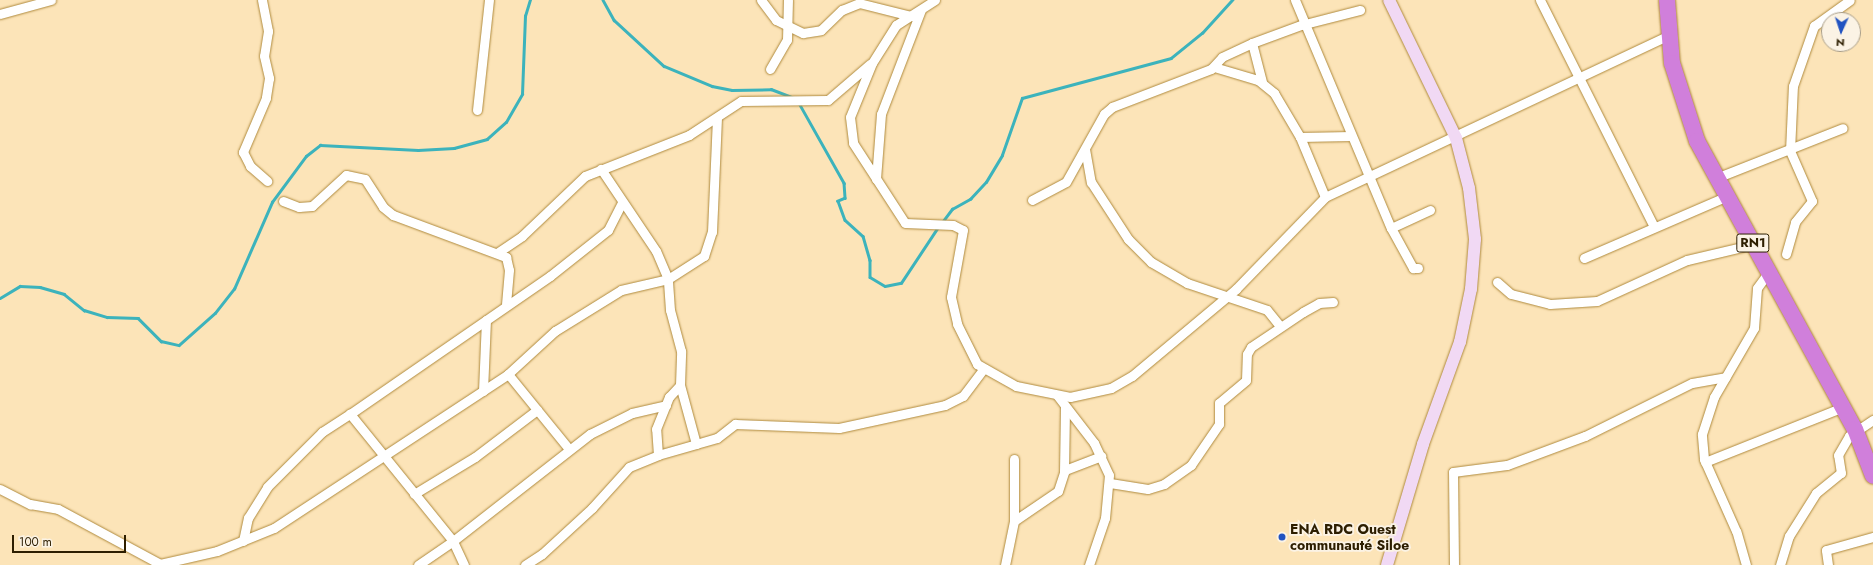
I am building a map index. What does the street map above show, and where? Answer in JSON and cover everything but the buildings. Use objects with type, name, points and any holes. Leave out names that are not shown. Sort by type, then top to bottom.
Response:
[{"type":"highway","name":"RN1","points":[[1667,0],[1670,35],[1681,95],[1697,141],[1716,178],[1754,244],[1768,273],[1855,429],[1873,476]]},
{"type":"main road","points":[[1387,565],[1421,451],[1460,342],[1471,289],[1475,239],[1469,188],[1456,138],[1389,0]]},
{"type":"street","points":[[0,14],[51,0]]},
{"type":"street","points":[[262,0],[268,31],[264,56],[269,78],[266,98],[243,152],[250,166],[267,181]]},
{"type":"street","points":[[477,110],[489,0]]},
{"type":"street","points":[[761,0],[771,15],[788,27],[803,33],[815,33],[842,10],[859,2],[911,16]]},
{"type":"street","points":[[770,69],[787,40],[788,0]]},
{"type":"street","points":[[935,0],[896,25],[872,62],[849,123],[853,143],[905,223],[953,225],[963,230],[952,283],[953,311],[966,347],[983,369],[1016,386],[1057,395],[1080,396],[1124,382],[1227,298],[1325,197],[1456,138],[1670,35]]},
{"type":"street","points":[[1295,0],[1390,228],[1413,268],[1418,268]]},
{"type":"street","points":[[1540,0],[1654,227]]},
{"type":"street","points":[[1786,254],[1795,222],[1812,201],[1790,151],[1791,92],[1804,51],[1814,26],[1850,0]]},
{"type":"street","points":[[876,179],[881,114],[921,10]]},
{"type":"street","points":[[1032,200],[1066,182],[1104,114],[1112,107],[1214,67],[1222,57],[1252,43],[1305,24],[1360,10]]},
{"type":"street","points":[[1252,43],[1262,82]]},
{"type":"street","points":[[497,253],[522,236],[577,180],[601,169],[689,135],[741,101],[821,103],[872,62]]},
{"type":"street","points":[[1214,67],[1262,82],[1277,97],[1300,137],[1325,197]]},
{"type":"street","points":[[0,489],[30,504],[63,512],[160,564],[243,541],[274,528],[508,374],[552,333],[617,292],[637,284],[668,278],[700,260],[709,247],[717,118]]},
{"type":"street","points":[[1716,178],[1790,151],[1843,128]]},
{"type":"street","points":[[1300,137],[1351,136]]},
{"type":"street","points":[[1085,149],[1091,182],[1131,242],[1151,262],[1183,282],[1227,298],[1267,310],[1280,326]]},
{"type":"street","points":[[601,169],[622,203],[656,251],[668,278],[670,310],[681,351],[680,385],[696,444]]},
{"type":"street","points":[[284,201],[300,207],[312,206],[346,175],[357,175],[371,185],[383,207],[393,215],[497,253],[508,262],[506,304]]},
{"type":"street","points":[[1584,258],[1727,196]]},
{"type":"street","points":[[243,541],[248,518],[267,487],[322,432],[486,320],[506,304],[550,276],[608,230],[622,203]]},
{"type":"street","points":[[1390,228],[1430,210]]},
{"type":"street","points":[[1497,282],[1511,294],[1550,304],[1597,301],[1687,260],[1754,244]]},
{"type":"street","points":[[1746,565],[1736,531],[1705,462],[1701,448],[1704,423],[1725,377],[1754,328],[1757,288],[1768,273]]},
{"type":"street","points":[[1110,483],[1148,489],[1164,484],[1191,465],[1219,424],[1219,403],[1246,380],[1248,351],[1280,326],[1318,303],[1333,302]]},
{"type":"street","points":[[483,391],[486,320]]},
{"type":"street","points":[[525,565],[542,554],[592,508],[629,467],[658,455],[717,438],[735,424],[839,428],[945,405],[962,396],[983,369]]},
{"type":"street","points":[[508,374],[569,449]]},
{"type":"street","points":[[1454,565],[1453,472],[1507,465],[1585,436],[1688,384],[1725,377]]},
{"type":"street","points":[[658,455],[656,429],[666,405],[680,385]]},
{"type":"street","points":[[1057,395],[1101,456],[1110,483],[1105,518],[1089,565]]},
{"type":"street","points":[[418,565],[453,541],[569,449],[632,413],[666,405]]},
{"type":"street","points":[[1014,521],[1059,490],[1064,472],[1065,406]]},
{"type":"street","points":[[1705,462],[1843,407]]},
{"type":"street","points":[[414,494],[475,457],[537,410]]},
{"type":"street","points":[[350,414],[382,456],[453,541],[464,565]]},
{"type":"street","points":[[1780,565],[1789,536],[1816,493],[1839,476],[1838,455],[1855,429],[1873,420]]},
{"type":"street","points":[[1064,472],[1101,456]]},
{"type":"street","points":[[1005,565],[1014,521],[1014,459]]},
{"type":"street","points":[[1828,565],[1826,550],[1873,537]]},
{"type":"waterway","points":[[0,298],[20,286],[40,287],[64,294],[84,310],[107,317],[138,318],[161,341],[179,345],[215,313],[234,289],[272,202],[306,156],[320,145],[418,150],[454,148],[487,139],[506,122],[522,94],[525,16],[530,0]]},
{"type":"waterway","points":[[603,0],[614,20],[664,66],[712,86],[732,90],[771,89],[794,98]]},
{"type":"waterway","points":[[943,221],[952,209],[970,199],[986,182],[1002,155],[1022,98],[1171,58],[1202,33],[1232,0]]},
{"type":"waterway","points":[[799,103],[844,183],[845,198],[838,201],[845,220],[863,236],[870,260],[870,277],[885,286],[901,283],[938,227]]},
{"type":"place","name":"ENA RDC Ouest communauté Siloe","points":[[1282,537]]}]
